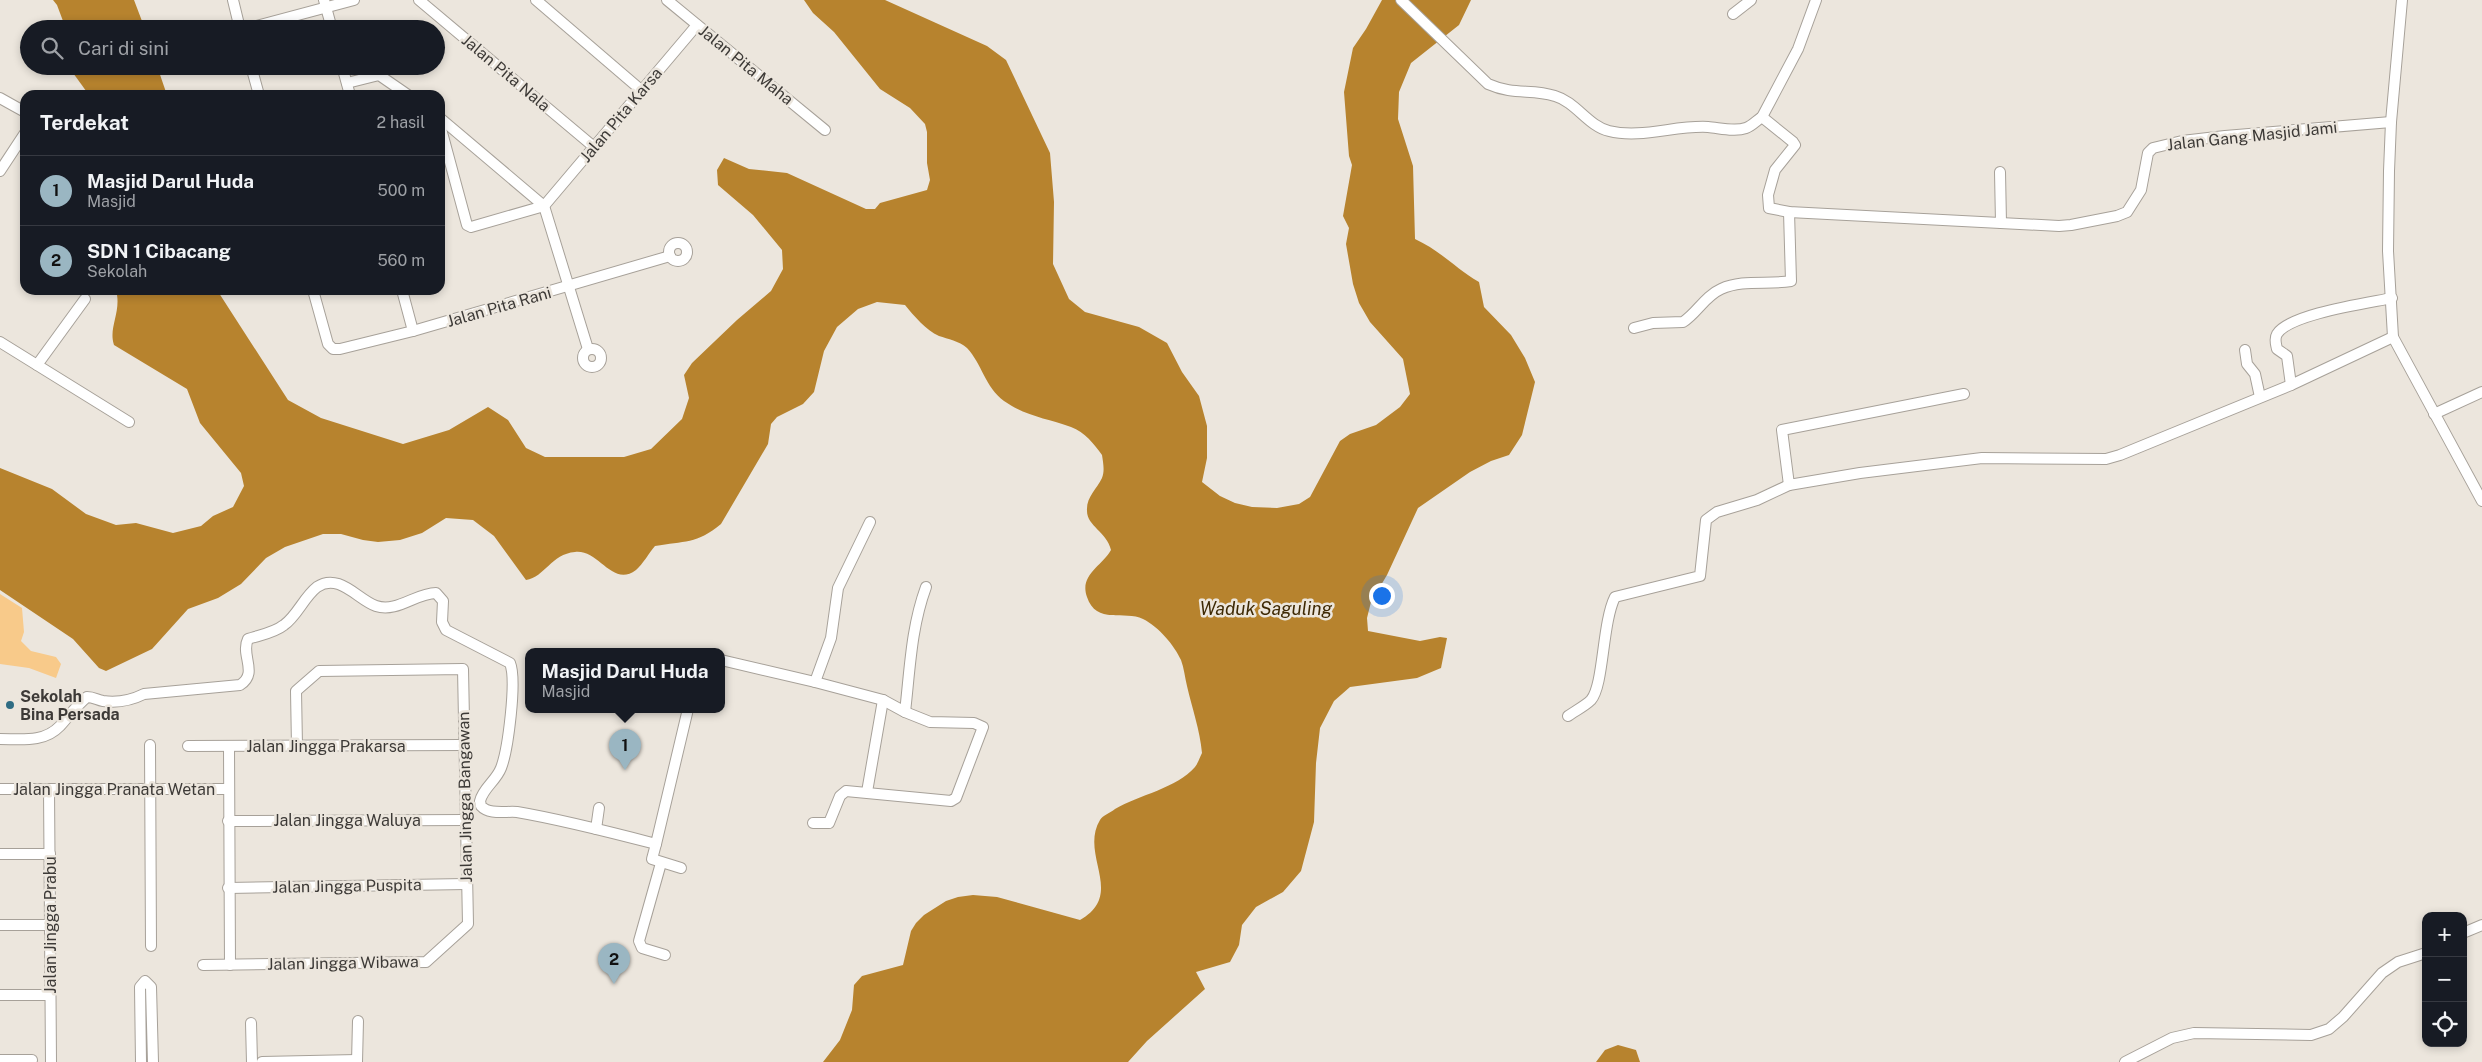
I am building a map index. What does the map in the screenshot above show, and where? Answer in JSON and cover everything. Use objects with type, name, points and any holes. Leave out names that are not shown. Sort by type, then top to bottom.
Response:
[{"type":"street","points":[[233,0],[238,20]]},
{"type":"street","points":[[274,20],[325,4],[354,0]]},
{"type":"street","name":"Jalan Pita Nala","points":[[419,0],[443,20]]},
{"type":"street","points":[[536,0],[641,90]]},
{"type":"street","name":"Jalan Pita Maha","points":[[667,0],[825,130]]},
{"type":"street","points":[[1401,0],[1483,81],[1504,91],[1556,96],[1598,126],[1608,131],[1623,133],[1705,127],[1733,130],[1746,128],[1762,117],[1798,49],[1816,0]]},
{"type":"street","points":[[1733,14],[1751,0]]},
{"type":"street","points":[[2402,0],[2391,122],[2388,251],[2394,337],[2482,501]]},
{"type":"street","points":[[325,4],[329,20]]},
{"type":"street","name":"Jalan Pita Nala","points":[[445,22],[594,146]]},
{"type":"street","name":"Jalan Pita Karsa","points":[[544,206],[697,24]]},
{"type":"street","points":[[253,75],[258,90]]},
{"type":"street","points":[[345,75],[349,90]]},
{"type":"street","points":[[347,83],[379,75],[401,90]]},
{"type":"street","points":[[0,98],[20,109]]},
{"type":"street","points":[[1762,117],[1794,143],[1794,147],[1775,170],[1768,195],[1769,208],[1789,212],[2001,223],[2000,172]]},
{"type":"street","points":[[445,122],[544,206],[588,349]]},
{"type":"street","name":"Jalan Gang Masjid Jami","points":[[2001,223],[2058,226],[2117,216],[2127,212],[2139,193],[2148,153],[2152,148],[2166,144],[2270,131],[2391,122]]},
{"type":"street","points":[[0,171],[20,141]]},
{"type":"street","points":[[445,144],[467,225],[471,227],[544,206]]},
{"type":"street","points":[[1634,328],[1653,322],[1683,322],[1704,301],[1721,289],[1753,282],[1791,281],[1789,212]]},
{"type":"street","name":"Jalan Pita Rani","points":[[314,295],[328,344],[333,349],[340,349],[413,331],[670,256]]},
{"type":"street","points":[[403,295],[413,331]]},
{"type":"street","points":[[2291,385],[2286,356],[2277,349],[2275,339],[2279,331],[2305,316],[2392,298]]},
{"type":"street","points":[[37,366],[85,299]]},
{"type":"street","points":[[1568,716],[1592,699],[1598,681],[1604,629],[1615,597],[1700,576],[1706,520],[1717,512],[1757,500],[1789,485],[1860,473],[1982,458],[2106,459],[2291,385],[2394,337]]},
{"type":"street","points":[[0,342],[129,422]]},
{"type":"street","points":[[2246,350],[2247,364],[2255,374],[2260,398]]},
{"type":"street","points":[[2434,414],[2482,392]]},
{"type":"street","points":[[1789,485],[1782,434],[1784,430],[1964,394]]},
{"type":"street","points":[[815,682],[831,638],[838,588],[870,522]]},
{"type":"street","points":[[0,740],[35,739],[47,736],[58,728],[87,697],[94,697],[102,701],[132,700],[144,694],[240,685],[245,682],[249,674],[246,645],[248,639],[285,625],[317,587],[323,585],[343,585],[378,607],[399,605],[436,593],[443,601],[442,622],[446,630],[510,664],[513,670],[510,716],[502,767],[481,796],[481,806],[486,810],[516,812],[656,844]]},
{"type":"street","points":[[905,712],[914,630],[926,587]]},
{"type":"street","points":[[725,661],[883,700],[905,712],[930,722],[974,724],[983,727],[958,795],[951,801],[907,798],[867,792],[842,792],[829,823],[813,824]]},
{"type":"street","name":"Jalan Jingga Bangawan","points":[[296,746],[296,691],[319,671],[463,669],[468,924]]},
{"type":"street","points":[[867,792],[883,700]]},
{"type":"street","points":[[681,868],[661,863],[652,858],[687,713]]},
{"type":"street","points":[[150,745],[151,946]]},
{"type":"street","name":"Jalan Jingga Prakarsa","points":[[188,746],[464,745]]},
{"type":"street","points":[[229,746],[228,888],[230,964]]},
{"type":"street","name":"Jalan Jingga Pranata Wetan","points":[[0,789],[228,788]]},
{"type":"street","name":"Jalan Jingga Prabu","points":[[50,789],[51,1062]]},
{"type":"street","points":[[596,829],[599,808]]},
{"type":"street","name":"Jalan Jingga Waluya","points":[[228,821],[465,820]]},
{"type":"street","points":[[0,854],[50,854]]},
{"type":"street","points":[[661,863],[639,941],[642,948],[665,955]]},
{"type":"street","name":"Jalan Jingga Puspita","points":[[228,888],[466,884]]},
{"type":"street","name":"Jalan Jingga Wibawa","points":[[203,965],[426,962],[468,924]]},
{"type":"street","points":[[0,925],[50,925]]},
{"type":"street","points":[[2467,931],[2482,925]]},
{"type":"street","points":[[2125,1062],[2172,1038],[2194,1033],[2311,1035],[2329,1029],[2360,1000],[2382,973],[2398,962],[2422,954]]},
{"type":"street","points":[[141,1062],[140,987],[145,981],[151,986],[152,1062]]},
{"type":"street","points":[[0,995],[50,995]]},
{"type":"street","points":[[262,1062],[357,1061],[358,1021]]},
{"type":"street","points":[[251,1023],[252,1062]]},
{"type":"street","points":[[0,1060],[32,1060]]},
{"type":"shaded area","points":[[0,594],[22,608],[24,632],[21,641],[31,651],[56,657],[61,664],[56,678],[29,668],[0,664]]},
{"type":"water","points":[[53,0],[134,0],[142,20],[63,20]]},
{"type":"water","name":"Waduk Saguling","points":[[804,0],[885,0],[987,46],[1006,60],[1050,153],[1054,202],[1053,264],[1069,299],[1085,312],[1139,327],[1167,343],[1182,372],[1199,396],[1207,426],[1207,458],[1202,482],[1220,496],[1235,503],[1252,507],[1277,508],[1299,504],[1310,497],[1340,441],[1350,434],[1376,425],[1400,407],[1410,394],[1403,359],[1370,322],[1359,303],[1353,284],[1346,244],[1349,228],[1343,216],[1352,165],[1349,156],[1344,92],[1353,48],[1382,0],[1471,0],[1459,25],[1411,63],[1399,92],[1398,119],[1413,166],[1415,239],[1433,249],[1479,282],[1484,307],[1511,335],[1525,358],[1535,382],[1522,435],[1509,455],[1491,461],[1470,472],[1418,508],[1387,575],[1371,602],[1367,618],[1368,631],[1420,641],[1440,637],[1447,638],[1441,668],[1417,678],[1350,687],[1334,701],[1320,728],[1316,763],[1314,822],[1301,871],[1283,892],[1256,907],[1242,925],[1239,945],[1230,962],[1196,972],[1205,989],[1147,1041],[1128,1062],[823,1062],[840,1040],[852,1010],[854,985],[862,976],[903,965],[911,931],[916,923],[924,915],[946,901],[973,895],[997,897],[1080,920],[1093,910],[1100,898],[1101,886],[1094,847],[1095,833],[1100,820],[1115,809],[1178,780],[1195,767],[1202,753],[1198,727],[1182,663],[1170,643],[1149,622],[1136,617],[1104,614],[1091,606],[1087,597],[1085,589],[1089,577],[1111,550],[1106,538],[1090,521],[1087,511],[1088,501],[1103,475],[1102,455],[1089,439],[1076,429],[1029,414],[1004,401],[992,389],[967,348],[929,330],[905,305],[877,302],[858,309],[837,327],[824,351],[814,392],[803,404],[777,417],[771,424],[768,444],[721,524],[697,538],[655,546],[639,568],[627,574],[612,571],[591,556],[575,552],[560,557],[538,575],[526,580],[494,536],[473,520],[446,518],[422,533],[400,540],[378,542],[341,534],[323,534],[285,547],[266,558],[241,584],[218,598],[188,609],[152,649],[106,671],[99,668],[73,639],[0,590],[0,468],[52,489],[86,514],[116,525],[136,523],[173,533],[201,526],[213,516],[233,507],[244,486],[241,473],[200,423],[187,389],[114,345],[113,332],[117,295],[220,295],[288,400],[321,418],[403,444],[449,430],[488,407],[508,420],[526,448],[545,457],[624,457],[651,449],[682,419],[689,398],[684,375],[692,363],[771,291],[783,269],[782,250],[753,215],[718,185],[717,170],[724,158],[749,169],[787,173],[866,209],[875,209],[880,203],[927,190],[930,180],[925,124],[910,108],[880,89],[834,32],[813,13]]},
{"type":"water","points":[[75,75],[160,75],[165,90],[85,90]]},
{"type":"water","points":[[1618,1045],[1636,1050],[1640,1062],[1596,1062],[1605,1050]]},
{"type":"place","name":"Sekolah Bina Persada","points":[[10,705]]},
{"type":"place","name":"Masjid Darul Huda","points":[[625,770]]},
{"type":"place","name":"SDN 1 Cibacang","points":[[614,984]]}]
